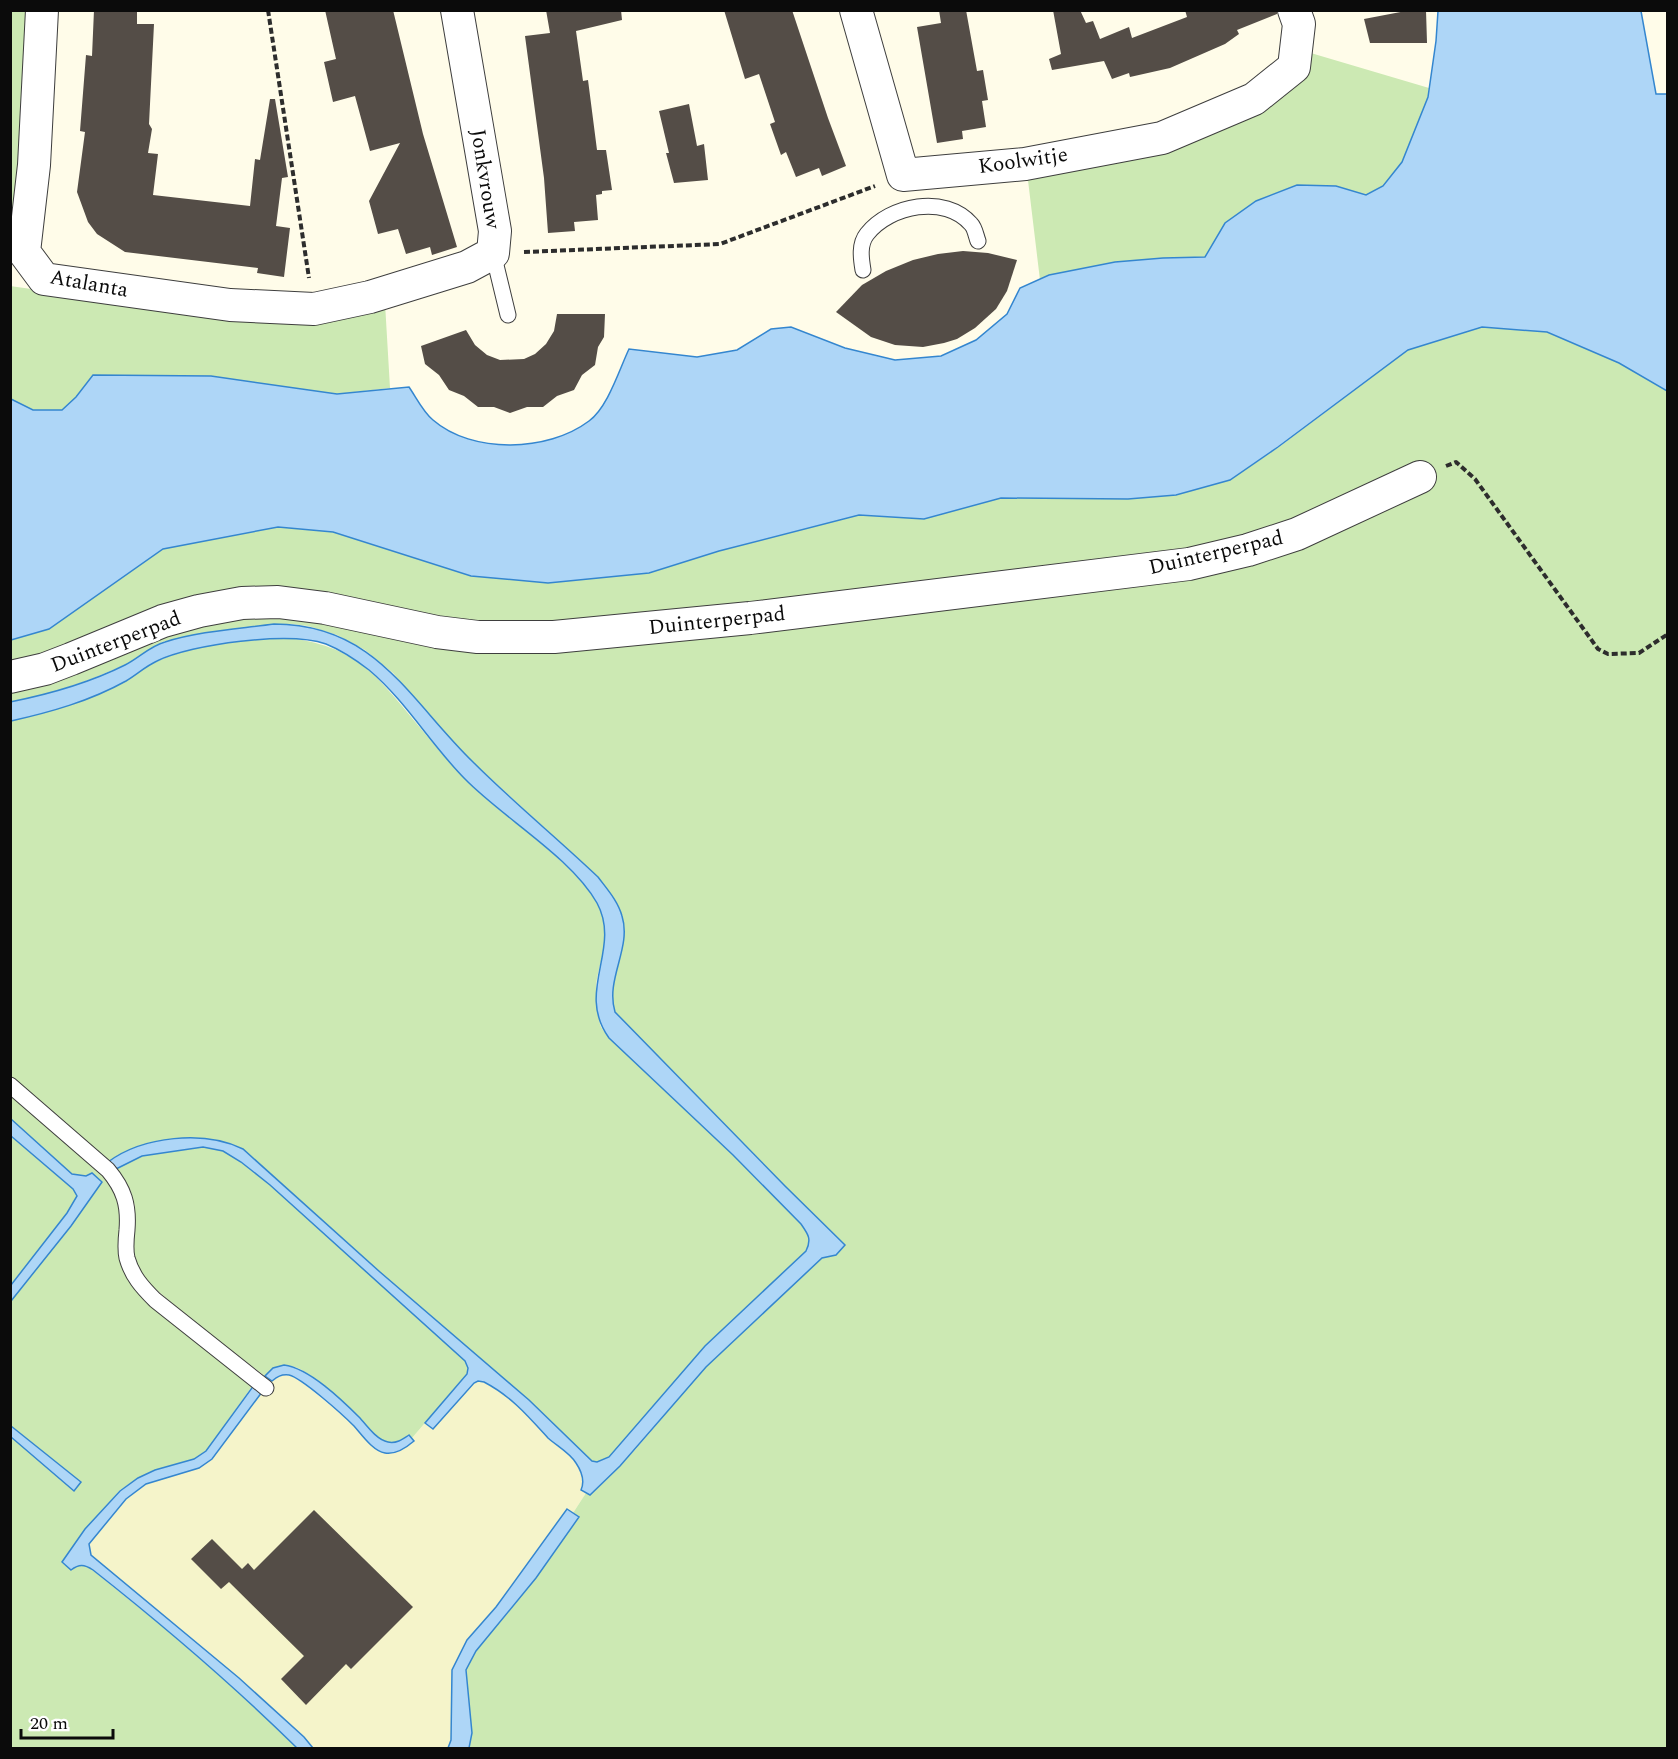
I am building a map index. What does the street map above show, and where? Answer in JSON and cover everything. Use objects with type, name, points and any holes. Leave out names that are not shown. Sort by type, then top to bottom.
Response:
[{"type":"street","name":"Atalanta","points":[[42,10],[34,165],[24,252],[44,279],[230,305],[307,309]]},
{"type":"street","name":"Jonkvrouw","points":[[307,309],[370,297],[468,267],[493,254],[495,231],[457,10]]},
{"type":"street","points":[[856,10],[906,191]]},
{"type":"street","name":"Koolwitje","points":[[906,191],[1025,164],[1162,138],[1254,99],[1294,67],[1299,24],[1294,10]]},
{"type":"street","name":"Duinterperpad","points":[[10,677],[45,669],[163,621],[242,603],[278,602],[325,608],[437,632],[478,637],[554,637],[762,617],[1189,564],[1248,550],[1297,534],[1420,477]]},
{"type":"lane","points":[[862,270],[861,252],[866,235],[889,215],[906,191],[936,207],[958,214],[972,225],[978,241]]},
{"type":"lane","points":[[493,254],[508,315]]},
{"type":"lane","points":[[10,1085],[108,1170],[117,1181],[128,1207],[127,1256],[140,1284],[155,1299],[266,1388]]},
{"type":"path","points":[[268,10],[307,309]]},
{"type":"path","points":[[493,254],[720,243],[906,191]]},
{"type":"path","points":[[1420,477],[1456,462],[1475,479],[1598,649],[1608,654],[1639,653],[1668,634]]},
{"type":"green space","points":[[11,11],[36,11],[11,250]]},
{"type":"green space","points":[[1304,51],[1429,88],[1428,97],[1402,162],[1383,186],[1366,195],[1336,186],[1297,185],[1256,201],[1225,223],[1205,257],[1115,262],[1049,275],[1040,280],[1027,172],[1144,152]]},
{"type":"green space","points":[[10,286],[222,316],[385,303],[390,388],[337,394],[211,376],[93,375],[76,397],[62,410],[33,410],[11,399]]},
{"type":"green space","points":[[1482,327],[1547,332],[1619,363],[1667,391],[1667,1748],[469,1748],[472,1733],[466,1670],[476,1651],[536,1578],[579,1517],[573,1513],[586,1493],[590,1495],[606,1481],[732,1339],[822,1258],[833,1255],[845,1245],[615,1012],[612,1001],[613,984],[622,950],[598,877],[474,763],[447,736],[393,673],[365,650],[337,635],[308,626],[274,624],[162,642],[127,664],[45,695],[11,702],[11,684],[243,611],[436,640],[1132,579],[1295,527],[1130,565],[479,629],[279,595],[11,670],[11,640],[49,629],[163,549],[278,527],[333,532],[471,576],[548,583],[649,573],[719,551],[859,515],[924,519],[1001,498],[1128,499],[1176,495],[1230,480],[1279,447],[1408,350]]},
{"type":"green space","points":[[288,637],[330,647],[367,669],[390,691],[464,778],[563,863],[581,882],[595,900],[604,919],[605,945],[596,986],[598,1013],[602,1028],[609,1038],[733,1155],[806,1231],[809,1243],[806,1251],[705,1346],[609,1457],[597,1462],[592,1461],[529,1400],[380,1272],[243,1149],[210,1139],[174,1139],[138,1146],[108,1162],[11,1077],[11,721],[54,710],[96,695],[127,680],[153,663],[189,650]]},
{"type":"green space","points":[[11,1094],[101,1173],[114,1191],[123,1228],[126,1273],[133,1285],[163,1315],[253,1385],[206,1451],[194,1459],[155,1470],[120,1490],[85,1529],[62,1562],[76,1566],[86,1565],[168,1631],[257,1709],[297,1748],[11,1748],[11,1437],[74,1491],[81,1482],[11,1426],[11,1301],[71,1226],[86,1176],[72,1174],[11,1119]]},
{"type":"green space","points":[[11,1136],[73,1189],[77,1196],[67,1213],[11,1285]]},
{"type":"green space","points":[[203,1147],[223,1151],[270,1185],[465,1361],[468,1368],[467,1374],[412,1438],[409,1435],[399,1441],[391,1442],[380,1439],[329,1390],[295,1367],[279,1367],[265,1376],[206,1332],[145,1280],[133,1255],[135,1206],[130,1189],[116,1169],[142,1156]]},
{"type":"green space","points":[[283,1375],[291,1376],[303,1383],[348,1420],[377,1449],[397,1452],[414,1441],[412,1438],[425,1423],[432,1429],[474,1383],[484,1382],[516,1402],[548,1438],[576,1462],[582,1477],[581,1490],[586,1493],[573,1513],[568,1509],[496,1607],[467,1640],[452,1670],[451,1740],[448,1748],[313,1748],[304,1737],[239,1678],[91,1555],[89,1544],[126,1499],[146,1484],[212,1459],[262,1392],[272,1381]]},
{"type":"water","points":[[1438,11],[1641,11],[1656,94],[1667,94],[1667,391],[1619,363],[1547,332],[1482,327],[1408,350],[1230,480],[1176,495],[1128,499],[1001,498],[924,519],[859,515],[719,551],[649,573],[548,583],[471,576],[333,532],[278,527],[163,549],[49,629],[11,640],[11,399],[33,410],[62,410],[76,397],[93,375],[211,376],[337,394],[409,387],[429,417],[449,431],[468,439],[510,445],[553,439],[589,421],[596,415],[607,398],[629,349],[697,357],[737,350],[771,329],[791,327],[845,348],[895,360],[941,356],[976,340],[1007,314],[1020,288],[1049,275],[1115,262],[1205,257],[1225,223],[1256,201],[1297,185],[1336,186],[1366,195],[1383,186],[1402,162],[1428,97]]},
{"type":"water","points":[[274,624],[309,627],[339,637],[365,651],[409,691],[488,777],[598,877],[618,905],[624,928],[624,940],[613,988],[615,1012],[845,1245],[836,1255],[822,1258],[706,1367],[620,1466],[590,1495],[581,1490],[583,1480],[581,1473],[570,1456],[548,1438],[511,1400],[484,1382],[474,1383],[433,1429],[425,1423],[467,1374],[468,1368],[465,1361],[270,1185],[241,1162],[223,1151],[203,1147],[142,1156],[116,1169],[108,1162],[138,1146],[174,1139],[210,1139],[243,1149],[380,1272],[529,1400],[592,1461],[597,1462],[609,1457],[705,1346],[808,1247],[808,1237],[801,1224],[733,1155],[609,1038],[600,1021],[596,1004],[605,937],[603,920],[597,903],[585,886],[554,854],[465,779],[395,695],[354,659],[326,644],[310,640],[265,639],[193,649],[157,661],[126,681],[84,700],[11,721],[10,702],[83,683],[125,665],[160,644],[205,633]]},
{"type":"water","points":[[11,1119],[72,1174],[86,1176],[92,1173],[102,1182],[71,1226],[11,1301],[11,1285],[67,1213],[77,1196],[73,1189],[11,1136]]},
{"type":"water","points":[[284,1365],[304,1372],[325,1386],[380,1439],[394,1442],[409,1435],[414,1441],[397,1452],[381,1452],[341,1414],[303,1383],[289,1375],[279,1376],[272,1381],[265,1376],[273,1368]]},
{"type":"water","points":[[254,1385],[262,1392],[212,1459],[199,1468],[146,1484],[126,1499],[89,1544],[91,1555],[239,1678],[304,1737],[313,1748],[297,1748],[198,1656],[93,1570],[82,1566],[71,1570],[62,1562],[85,1529],[120,1491],[138,1478],[155,1470],[194,1459],[206,1451]]},
{"type":"water","points":[[11,1426],[81,1482],[74,1491],[11,1437]]},
{"type":"water","points":[[567,1509],[579,1517],[536,1578],[476,1651],[466,1670],[472,1733],[469,1748],[448,1748],[451,1740],[452,1670],[467,1640],[496,1607]]},
{"type":"building","points":[[94,10],[137,10],[137,24],[154,24],[149,124],[152,129],[148,153],[158,154],[153,195],[250,206],[255,159],[260,160],[270,99],[275,99],[288,177],[282,178],[276,226],[290,228],[284,277],[257,273],[258,268],[125,252],[97,234],[88,222],[77,192],[85,132],[80,131],[86,55],[92,56]]},
{"type":"building","points":[[325,10],[393,10],[423,134],[457,247],[432,255],[430,247],[406,254],[398,229],[378,234],[369,201],[400,143],[370,151],[355,96],[333,102],[324,62],[336,59]]},
{"type":"building","points":[[546,10],[621,10],[622,20],[576,31],[583,81],[588,80],[597,150],[606,150],[612,190],[602,191],[602,194],[596,195],[598,220],[574,222],[575,231],[548,233],[544,178],[525,36],[550,33]]},
{"type":"building","points":[[724,10],[792,10],[846,166],[822,176],[819,168],[796,177],[786,152],[781,155],[770,124],[775,122],[759,74],[745,79]]},
{"type":"building","points":[[939,10],[966,10],[977,71],[983,70],[988,100],[982,101],[986,127],[962,131],[963,139],[937,143],[917,27],[941,23]]},
{"type":"building","points":[[1053,10],[1080,10],[1086,23],[1093,21],[1100,39],[1129,27],[1132,38],[1187,17],[1185,10],[1277,10],[1277,14],[1237,30],[1239,34],[1225,44],[1170,68],[1130,77],[1129,73],[1112,79],[1104,61],[1052,70],[1049,59],[1061,54]]},
{"type":"building","points":[[1411,10],[1426,10],[1427,43],[1370,43],[1364,19]]},
{"type":"building","points":[[689,104],[697,146],[704,144],[708,180],[674,183],[659,111]]},
{"type":"building","points":[[963,251],[988,253],[1017,260],[1007,291],[996,309],[975,328],[957,339],[923,347],[895,345],[871,337],[836,312],[862,285],[886,271],[913,260]]},
{"type":"building","points":[[557,314],[605,314],[604,337],[598,347],[595,365],[582,375],[574,390],[557,396],[543,407],[527,407],[510,413],[494,407],[478,407],[464,396],[449,390],[439,375],[425,364],[421,346],[466,330],[475,345],[487,355],[500,360],[524,359],[535,354],[546,344],[554,331]]},
{"type":"building","points":[[314,1510],[413,1607],[351,1669],[346,1664],[306,1705],[281,1679],[304,1656],[229,1582],[221,1589],[191,1559],[212,1539],[242,1569],[248,1563],[254,1570]]}]
